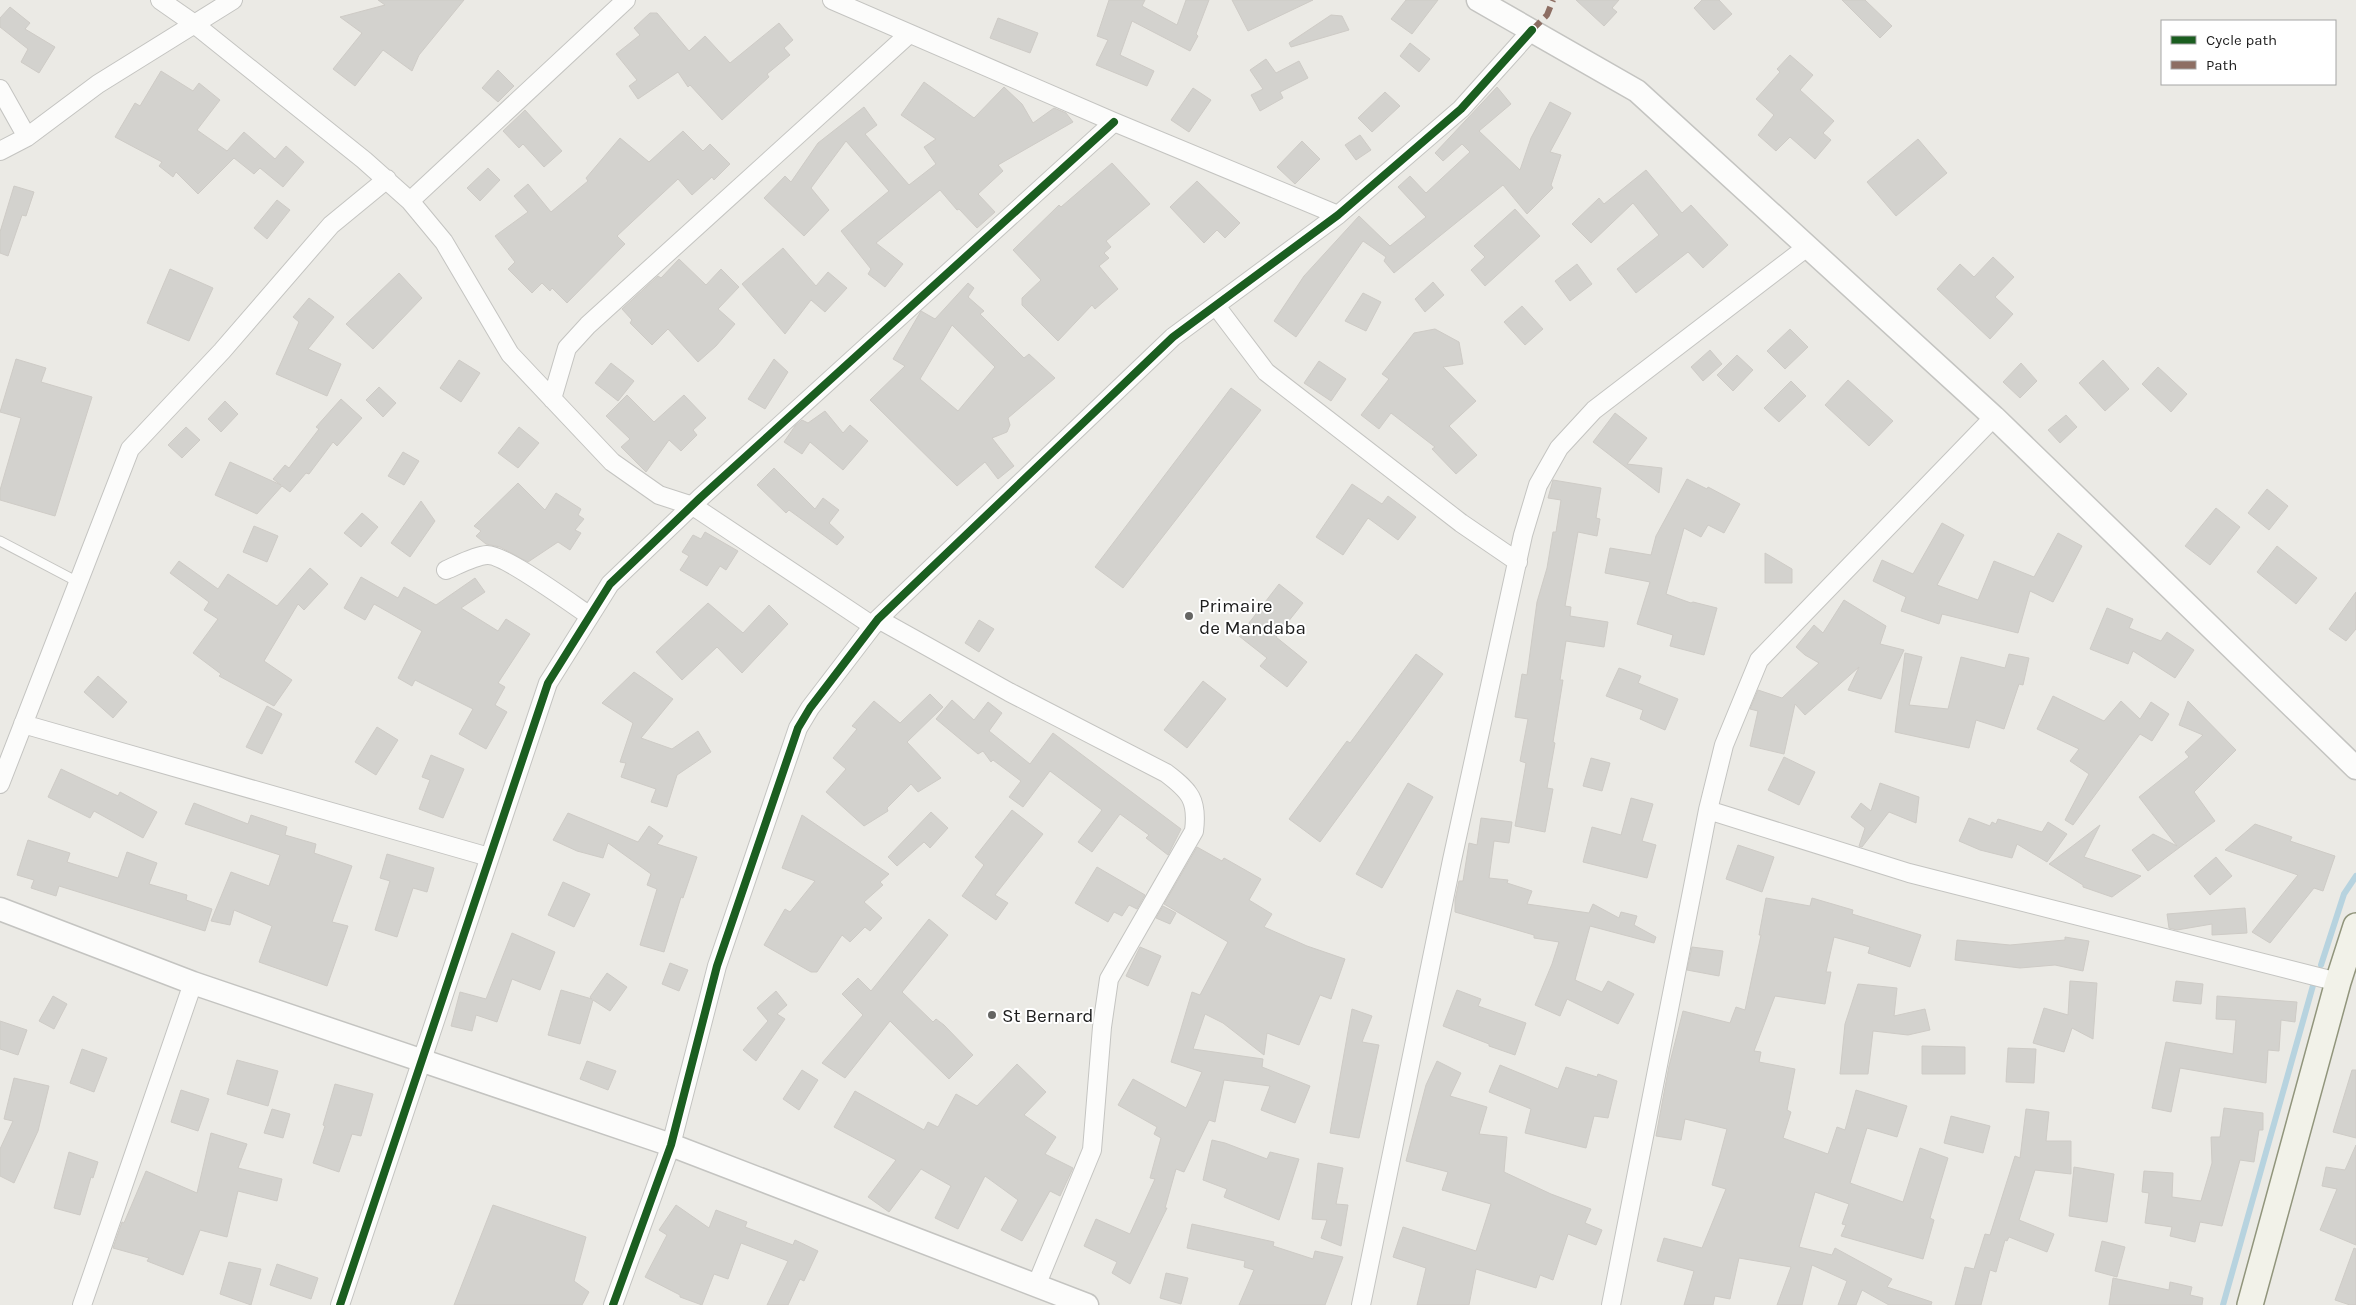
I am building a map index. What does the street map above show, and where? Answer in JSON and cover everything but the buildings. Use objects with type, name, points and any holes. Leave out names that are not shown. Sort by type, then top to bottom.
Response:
[{"type":"main road","points":[[2250,1305],[2338,982],[2356,926]]},
{"type":"street","points":[[160,0],[193,23],[387,179],[410,201],[444,242],[510,354],[612,462],[659,495],[692,506],[876,623],[1166,773],[1184,786],[1193,799],[1196,814],[1194,831],[1109,979],[1102,1027],[1092,1150],[1036,1286]]},
{"type":"street","points":[[0,150],[27,137],[98,84],[193,23],[233,0]]},
{"type":"street","points":[[410,201],[626,0]]},
{"type":"street","points":[[832,0],[1114,122],[1338,215]]},
{"type":"street","points":[[1478,0],[1637,91],[1994,417],[2356,768]]},
{"type":"street","points":[[613,1305],[672,1145],[717,966],[798,728],[810,708],[876,623],[1173,337],[1338,215],[1461,109],[1532,30]]},
{"type":"street","points":[[552,399],[567,348],[588,325],[909,34]]},
{"type":"street","points":[[0,89],[27,137]]},
{"type":"street","points":[[340,1305],[548,683],[610,584],[692,506],[1114,122]]},
{"type":"street","points":[[0,784],[130,449],[222,351],[331,225],[387,179]]},
{"type":"street","points":[[1361,1305],[1452,860],[1523,535],[1538,485],[1559,448],[1602,404],[1806,247]]},
{"type":"street","points":[[1216,306],[1266,372],[1460,522],[1518,562]]},
{"type":"street","points":[[1611,1305],[1708,810],[1724,745],[1759,660],[1994,417]]},
{"type":"street","points":[[446,570],[484,555],[494,556],[530,576],[590,616]]},
{"type":"street","points":[[23,724],[489,858]]},
{"type":"street","points":[[1708,810],[1909,873],[2338,982]]},
{"type":"street","points":[[0,909],[194,983],[672,1145],[1087,1305]]},
{"type":"street","points":[[82,1305],[194,983]]},
{"type":"lane","points":[[0,541],[78,582]]},
{"type":"waterway","points":[[2321,965],[2344,894],[2356,876]]},
{"type":"waterway","points":[[2223,1305],[2314,982]]},
{"type":"marked path","points":[[1532,30],[1547,15],[1553,0]]},
{"type":"cycle path","points":[[613,1305],[671,1145],[717,966],[798,728],[810,708],[878,619],[1173,337],[1338,215],[1461,109],[1532,30]]},
{"type":"cycle path","points":[[340,1305],[548,683],[610,584],[700,498],[1114,122]]},
{"type":"place","name":"Primaire de Mandaba","points":[[1189,616]]},
{"type":"place","name":"St Bernard","points":[[992,1015]]}]
